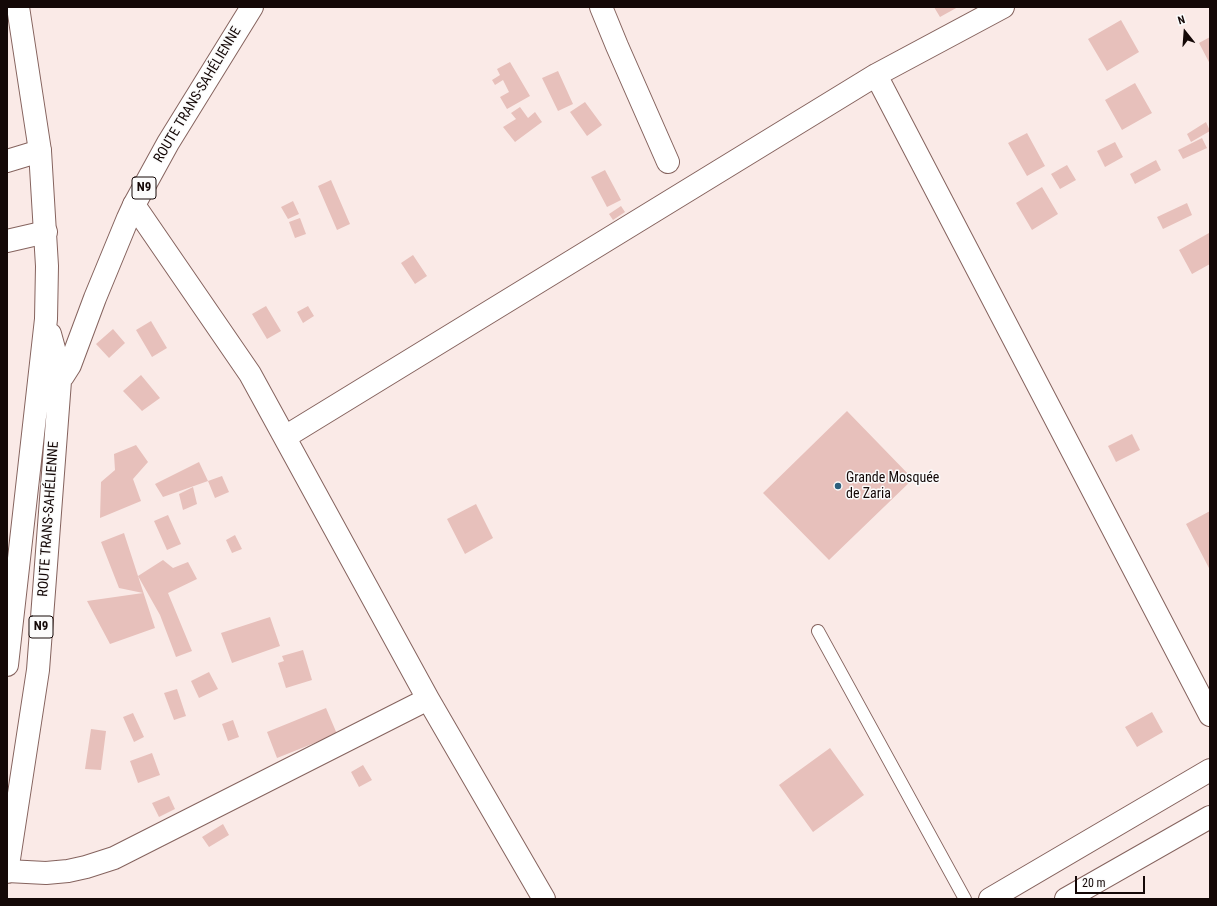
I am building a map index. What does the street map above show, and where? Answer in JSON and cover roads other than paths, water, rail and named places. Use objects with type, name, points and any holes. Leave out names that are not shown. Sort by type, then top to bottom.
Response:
[{"type":"main road","name":"ROUTE TRANS-SAHÉLIENNE","points":[[7,665],[46,319],[48,266],[40,151],[18,7]]},
{"type":"main road","name":"ROUTE TRANS-SAHÉLIENNE","points":[[37,398],[60,381],[70,365],[95,298],[134,206],[168,143],[252,7]]},
{"type":"main road","points":[[601,7],[628,73],[668,162]]},
{"type":"main road","points":[[285,437],[876,75],[1003,7]]},
{"type":"main road","points":[[876,75],[1210,715]]},
{"type":"main road","points":[[7,161],[40,151]]},
{"type":"main road","points":[[134,206],[250,374],[428,700],[544,899]]},
{"type":"main road","points":[[7,241],[46,232]]},
{"type":"main road","name":"ROUTE TRANS-SAHÉLIENNE","points":[[7,871],[38,670],[60,381],[56,356],[46,319]]},
{"type":"main road","points":[[7,871],[46,873],[68,871],[86,868],[114,858],[428,700]]},
{"type":"main road","points":[[990,899],[1210,770]]},
{"type":"main road","points":[[1066,899],[1210,817]]},
{"type":"lane","points":[[818,631],[965,899]]},
{"type":"place","name":"Grande Mosquée de Zaria","points":[[838,486]]}]
